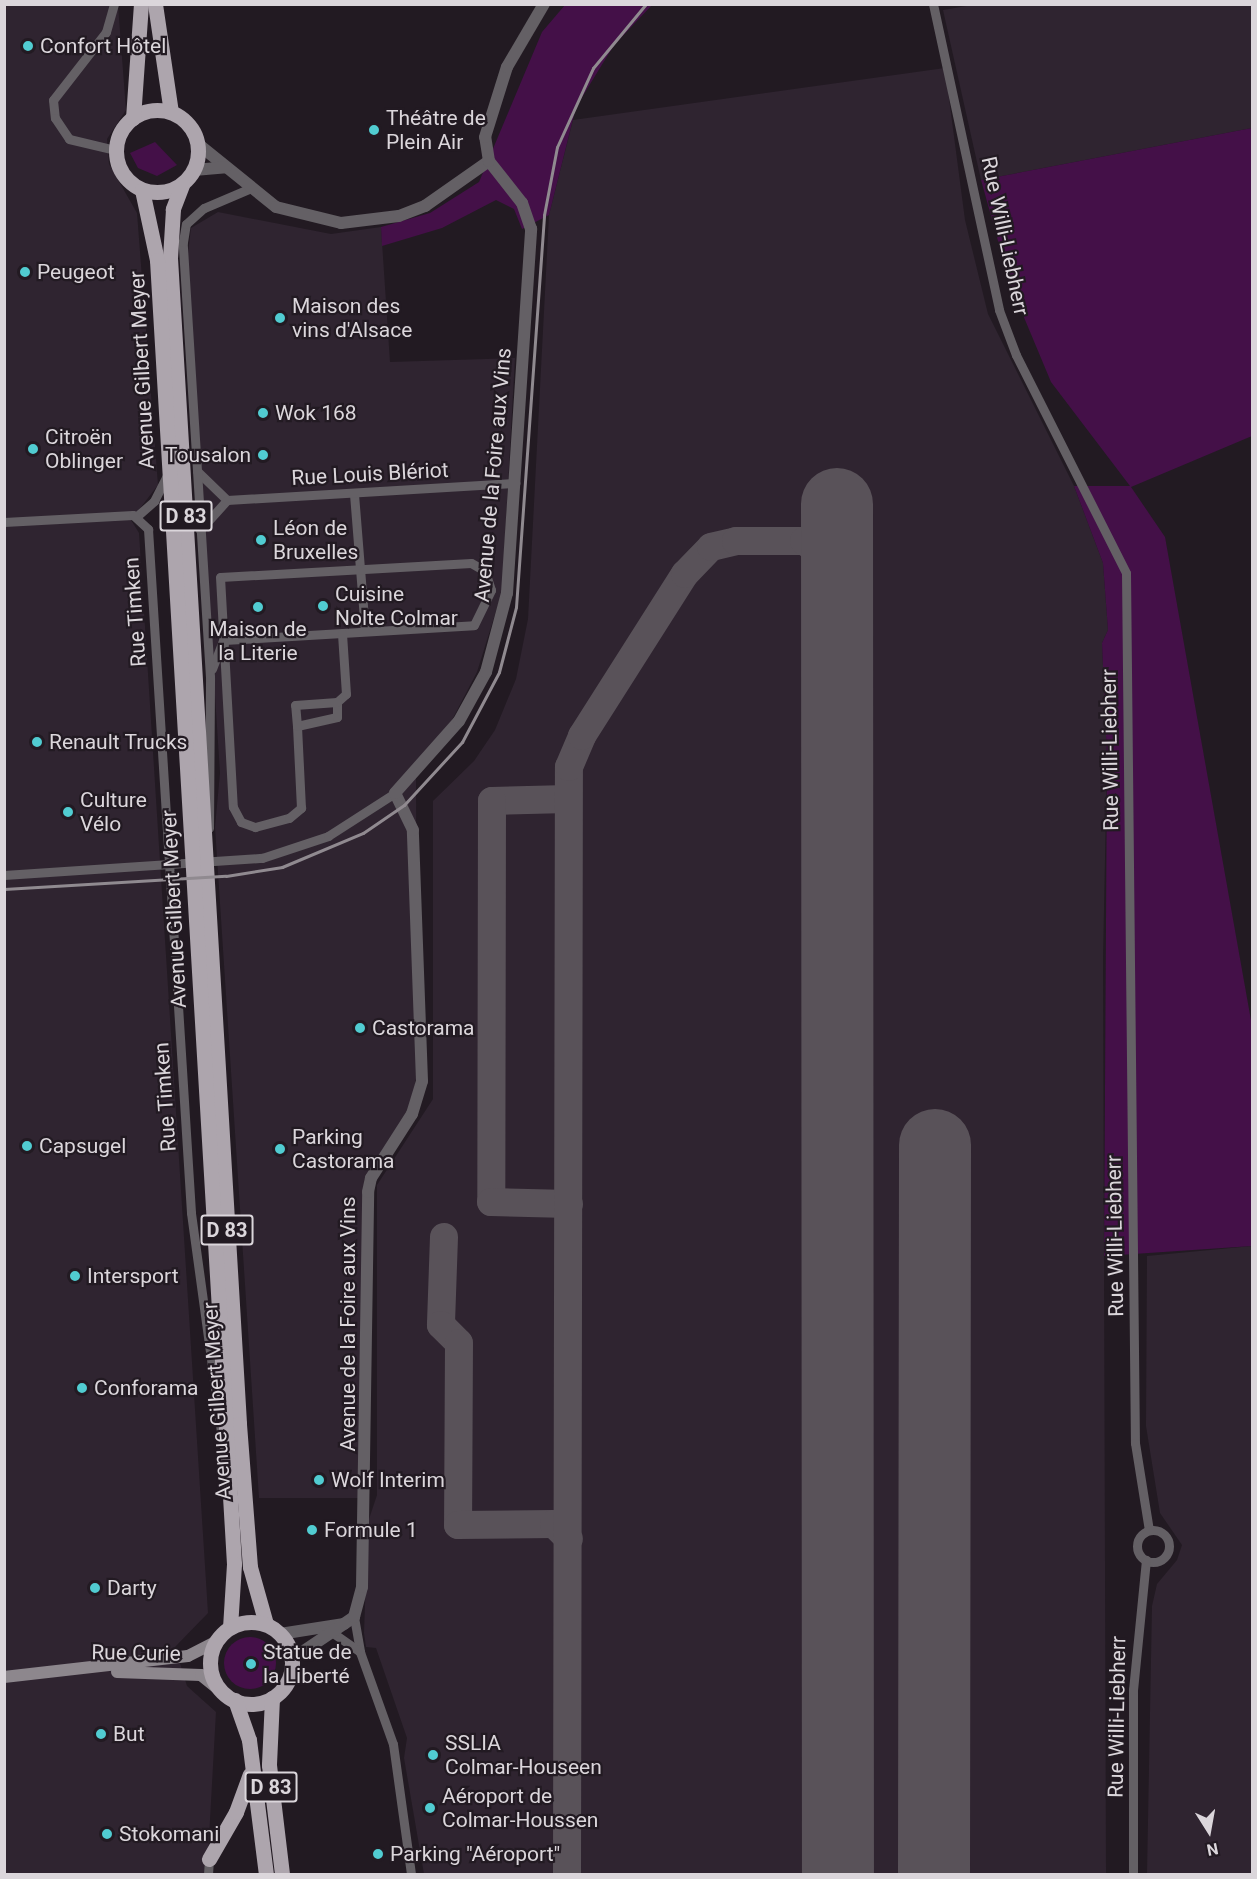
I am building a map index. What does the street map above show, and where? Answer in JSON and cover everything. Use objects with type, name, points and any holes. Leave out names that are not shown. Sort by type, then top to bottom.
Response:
[{"type":"main road","points":[[141,4],[133,117],[116,150],[122,174],[142,190],[163,192],[182,185]]},
{"type":"main road","points":[[154,4],[171,112]]},
{"type":"main road","points":[[133,117],[152,110],[171,112],[189,125],[198,144],[194,171]]},
{"type":"main road","name":"Avenue Gilbert Meyer","points":[[194,171],[182,185],[173,209],[170,258],[198,849]]},
{"type":"main road","name":"Avenue Gilbert Meyer","points":[[142,190],[157,260],[169,471],[250,1567],[266,1624]]},
{"type":"main road","name":"Avenue Gilbert Meyer","points":[[201,893],[227,1462],[234,1564],[230,1627]]},
{"type":"main road","points":[[266,1624],[280,1634],[292,1659],[288,1682],[272,1698],[228,1696],[210,1668],[215,1642],[230,1627],[266,1624]]},
{"type":"main road","name":"Rue Curie","points":[[4,1677],[80,1672],[188,1656],[215,1642]]},
{"type":"main road","name":"Rue Curie","points":[[80,1672],[191,1674],[228,1696]]},
{"type":"main road","name":"D 83","points":[[228,1696],[244,1719],[266,1875]]},
{"type":"main road","name":"D 83","points":[[272,1698],[269,1765],[282,1875]]},
{"type":"main road","points":[[208,1867],[245,1794],[252,1766]]},
{"type":"street","points":[[114,4],[106,32],[53,100],[55,118],[69,139],[116,150]]},
{"type":"street","points":[[198,144],[276,207],[295,214],[341,223],[371,221],[425,206],[489,161],[485,137],[507,67],[544,4]]},
{"type":"street","name":"Rue Willi-Liebherr","points":[[933,4],[999,310],[1016,355],[1065,443],[1126,573],[1135,1443],[1149,1530],[1137,1547],[1146,1560],[1133,1690],[1133,1875]]},
{"type":"street","name":"Avenue de la Foire aux Vins","points":[[411,1875],[393,1744],[350,1620],[362,1587],[367,1491],[368,1192],[371,1178],[412,1114],[422,1081],[413,830],[395,793],[459,722],[486,672],[507,593],[531,229],[522,203],[489,161]]},
{"type":"street","points":[[194,171],[226,167]]},
{"type":"street","name":"Avenue Gilbert Meyer","points":[[198,849],[213,802],[210,678],[196,470],[186,224],[204,208],[251,188]]},
{"type":"street","points":[[196,470],[227,500],[200,530]]},
{"type":"street","points":[[4,522],[137,516],[154,501],[169,471]]},
{"type":"street","name":"Rue Louis Blériot","points":[[227,500],[515,483]]},
{"type":"street","points":[[354,494],[365,631]]},
{"type":"street","name":"Rue Timken","points":[[137,516],[148,529],[173,895],[191,1213],[227,1462]]},
{"type":"street","points":[[224,640],[474,625],[491,590],[485,571],[471,563],[220,577],[233,807],[241,822],[255,827],[289,818],[300,808],[295,705],[337,702],[346,694],[342,633]]},
{"type":"street","points":[[206,616],[224,640]]},
{"type":"street","points":[[210,678],[224,640]]},
{"type":"street","points":[[297,726],[330,723],[337,717],[337,702]]},
{"type":"street","points":[[4,875],[262,858],[328,836],[395,793]]},
{"type":"street","points":[[1146,1560],[1161,1560],[1170,1547],[1164,1533],[1149,1530]]},
{"type":"street","points":[[292,1659],[333,1634],[350,1620]]},
{"type":"street","points":[[280,1634],[350,1620]]},
{"type":"street","points":[[333,1634],[360,1652]]},
{"type":"shaded area","points":[[978,4],[1252,5],[1252,128],[981,180],[943,10]]},
{"type":"shaded area","points":[[5,5],[118,5],[126,110],[107,139],[109,164],[137,213],[158,485],[131,520],[139,533],[208,1613],[175,1647],[187,1686],[216,1712],[207,1874],[5,1874]]},
{"type":"shaded area","points":[[565,5],[652,5],[614,45],[576,107],[549,215],[522,229],[514,209],[496,200],[442,228],[382,246],[381,227],[430,213],[479,182],[542,32]]},
{"type":"shaded area","name":"Aéroport de Colmar-Houssen","points":[[945,68],[965,220],[988,314],[1074,486],[1103,563],[1108,630],[1102,643],[1107,758],[1103,959],[1106,1874],[424,1874],[404,1758],[407,1738],[376,1648],[366,1647],[364,1633],[368,1522],[377,1495],[377,1185],[433,1099],[433,801],[474,761],[495,730],[516,679],[528,619],[549,215],[573,120]]},
{"type":"shaded area","points":[[1252,128],[1252,436],[1131,487],[1165,537],[1252,1026],[1252,1246],[1104,1256],[1107,758],[1102,643],[1108,630],[1103,563],[1074,486],[1130,486],[1051,382],[1010,284],[981,180]]},
{"type":"shaded area","points":[[155,142],[177,165],[157,176],[138,168],[130,153]]},
{"type":"shaded area","points":[[218,212],[331,234],[381,227],[390,362],[515,358],[502,592],[477,672],[452,720],[416,769],[417,1073],[411,1108],[364,1180],[358,1498],[259,1498],[215,827],[220,773],[187,262],[191,228]]},
{"type":"shaded area","points":[[1252,1246],[1252,1874],[1147,1874],[1152,1606],[1157,1584],[1177,1560],[1182,1545],[1160,1513],[1146,1426],[1147,1256]]},
{"type":"shaded area","points":[[250,1637],[260,1639],[268,1645],[274,1653],[276,1663],[274,1673],[268,1681],[260,1687],[250,1689],[240,1687],[232,1681],[226,1673],[224,1663],[226,1653],[232,1645],[240,1639]]},
{"type":"taxiway","points":[[567,1874],[569,767],[582,736],[685,574],[711,547],[736,541],[804,541],[827,558],[838,588]]},
{"type":"taxiway","points":[[568,799],[492,801],[491,1202],[569,1204]]},
{"type":"taxiway","points":[[444,1237],[441,1325],[459,1343],[458,1525],[554,1524],[569,1539]]},
{"type":"taxiway","points":[[831,1874],[838,1854]]},
{"type":"runway","points":[[837,504],[838,1874]]},
{"type":"runway","points":[[934,1874],[935,1145]]},
{"type":"railway","points":[[4,889],[226,876],[282,867],[363,833],[404,805],[462,742],[499,672],[516,607],[544,215],[557,147],[593,68],[646,4]]},
{"type":"place","name":"Confort Hôtel","points":[[28,46]]},
{"type":"place","name":"Théâtre de Plein Air","points":[[374,130]]},
{"type":"place","name":"Peugeot","points":[[25,272]]},
{"type":"place","name":"Maison des vins d'Alsace","points":[[280,318]]},
{"type":"place","name":"Wok 168","points":[[263,413]]},
{"type":"place","name":"Citroën Oblinger","points":[[33,449]]},
{"type":"place","name":"Tousalon","points":[[263,455]]},
{"type":"place","name":"Léon de Bruxelles","points":[[261,540]]},
{"type":"place","name":"Cuisine Nolte Colmar","points":[[323,606]]},
{"type":"place","name":"Maison de la Literie","points":[[258,607]]},
{"type":"place","name":"Renault Trucks","points":[[37,742]]},
{"type":"place","name":"Culture Vélo","points":[[68,812]]},
{"type":"place","name":"Castorama","points":[[360,1028]]},
{"type":"place","name":"Capsugel","points":[[27,1146]]},
{"type":"place","name":"Parking Castorama","points":[[280,1149]]},
{"type":"place","name":"Intersport","points":[[75,1276]]},
{"type":"place","name":"Conforama","points":[[82,1388]]},
{"type":"place","name":"Wolf Interim","points":[[319,1480]]},
{"type":"place","name":"Formule 1","points":[[312,1530]]},
{"type":"place","name":"Darty","points":[[95,1588]]},
{"type":"place","name":"Statue de la Liberté","points":[[251,1664]]},
{"type":"place","name":"But","points":[[101,1734]]},
{"type":"place","name":"SSLIA Colmar-Houseen","points":[[433,1755]]},
{"type":"place","name":"Aéroport de Colmar-Houssen","points":[[430,1808]]},
{"type":"place","name":"Stokomani","points":[[107,1834]]},
{"type":"place","name":"Parking \"Aéroport\"","points":[[378,1854]]}]
